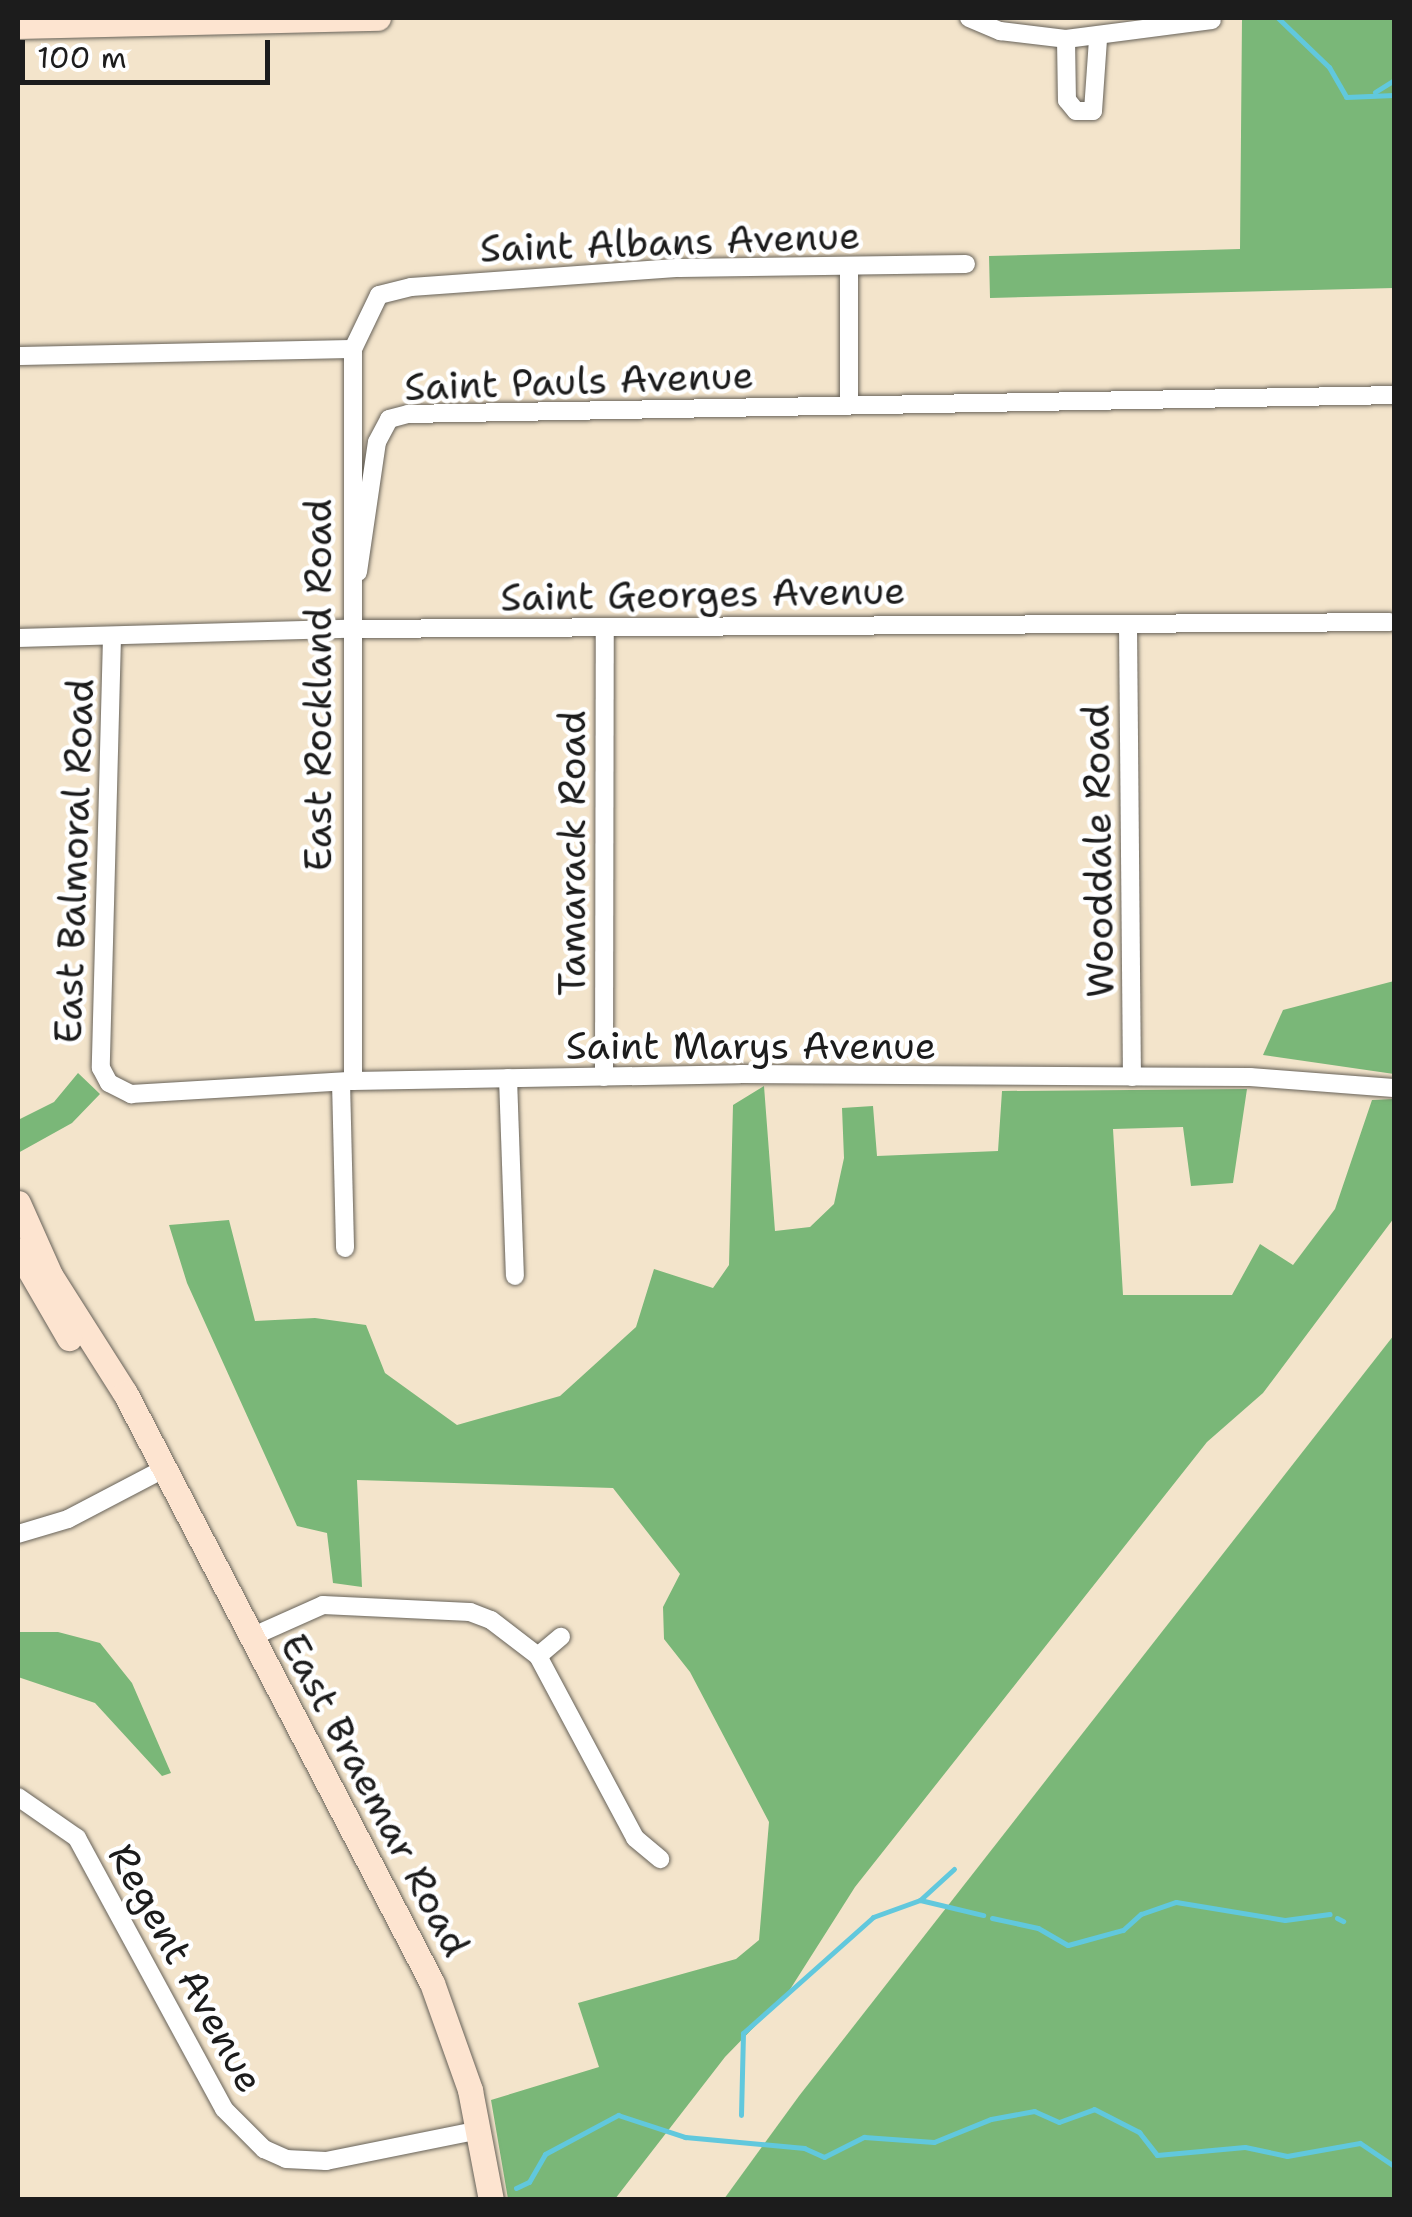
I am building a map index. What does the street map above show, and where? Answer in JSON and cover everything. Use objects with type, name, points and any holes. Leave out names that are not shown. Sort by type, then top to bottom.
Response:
[{"type":"street","points":[[18,26],[107,21],[378,18]]},
{"type":"street","points":[[969,18],[1000,31],[1066,39],[1098,38],[1212,20]]},
{"type":"street","points":[[1066,39],[1068,100],[1076,111],[1093,111],[1098,38]]},
{"type":"street","name":"Saint Albans Avenue","points":[[379,295],[410,287],[679,268],[966,264]]},
{"type":"street","points":[[849,266],[849,404]]},
{"type":"street","name":"East Rockland Road","points":[[345,1248],[353,349],[379,295]]},
{"type":"street","name":"Saint Pauls Avenue","points":[[18,356],[353,349]]},
{"type":"street","name":"Saint Pauls Avenue","points":[[349,620],[376,442],[389,419],[849,404],[1394,395]]},
{"type":"street","name":"Saint Georges Avenue","points":[[18,638],[112,637],[349,620],[605,630],[1390,622]]},
{"type":"street","name":"Wooddale Road","points":[[1128,624],[1132,1077]]},
{"type":"street","name":"Tamarack Road","points":[[604,1076],[605,630]]},
{"type":"street","name":"East Balmoral Road","points":[[109,1084],[101,1068],[101,936],[112,824],[112,637]]},
{"type":"street","name":"Saint Marys Avenue","points":[[109,1084],[140,1095],[347,1081],[604,1076],[1132,1077],[1394,1088]]},
{"type":"street","points":[[508,1078],[515,1276]]},
{"type":"street","name":"East Braemar Road","points":[[18,1203],[50,1274],[125,1394],[145,1443],[432,1983],[480,2130],[492,2200]]},
{"type":"street","name":"East Braemar Road","points":[[18,1250],[102,1390],[145,1443]]},
{"type":"street","points":[[18,1534],[68,1519],[160,1471]]},
{"type":"street","points":[[249,1638],[323,1605],[470,1612],[507,1629],[538,1656],[635,1838],[660,1859]]},
{"type":"street","points":[[538,1656],[561,1638]]},
{"type":"street","name":"Regent Avenue","points":[[18,1797],[76,1838],[224,2109],[264,2149],[286,2158],[326,2161],[480,2130]]},
{"type":"green space","points":[[1242,18],[1394,18],[1394,288],[990,298],[989,256],[1240,249]]},
{"type":"green space","points":[[1394,981],[1394,1074],[1263,1055],[1283,1010]]},
{"type":"green space","points":[[78,1073],[100,1094],[72,1123],[18,1153],[18,1120],[54,1102]]},
{"type":"green space","points":[[764,1086],[775,1231],[810,1227],[834,1204],[844,1158],[842,1108],[873,1106],[877,1156],[998,1151],[1002,1091],[1247,1089],[1233,1183],[1191,1186],[1183,1127],[1113,1129],[1123,1295],[1232,1295],[1260,1244],[1293,1265],[1335,1209],[1372,1100],[1394,1099],[1394,1218],[1263,1393],[1207,1442],[855,1887],[789,1991],[725,2057],[615,2199],[508,2199],[491,2100],[599,2067],[578,2003],[736,1959],[759,1940],[769,1822],[690,1672],[664,1639],[663,1607],[680,1574],[613,1488],[357,1480],[362,1587],[333,1583],[327,1533],[297,1526],[187,1283],[169,1225],[229,1220],[255,1321],[315,1318],[366,1325],[385,1373],[457,1425],[560,1396],[636,1327],[654,1269],[713,1288],[729,1265],[733,1105]]},
{"type":"green space","points":[[1394,1335],[1394,2199],[724,2199],[799,2096]]},
{"type":"green space","points":[[18,1632],[58,1632],[100,1643],[132,1683],[171,1773],[162,1776],[95,1703],[18,1677]]},
{"type":"waterway","points":[[1278,18],[1329,67],[1346,97],[1394,95]]},
{"type":"waterway","points":[[1375,92],[1394,80]]},
{"type":"waterway","points":[[741,2115],[743,2033],[873,1917],[920,1900],[954,1869]]},
{"type":"waterway","points":[[920,1900],[983,1915]]},
{"type":"waterway","points":[[992,1918],[1038,1928],[1068,1945],[1123,1930],[1141,1914],[1176,1902],[1285,1920],[1330,1914]]},
{"type":"waterway","points":[[1337,1918],[1343,1921]]},
{"type":"waterway","points":[[516,2188],[529,2182],[545,2154],[618,2115],[685,2137],[804,2148],[824,2157],[864,2137],[934,2142],[991,2119],[1034,2111],[1059,2122],[1094,2109],[1139,2132],[1157,2155],[1245,2147],[1287,2156],[1360,2143],[1394,2166]]}]
